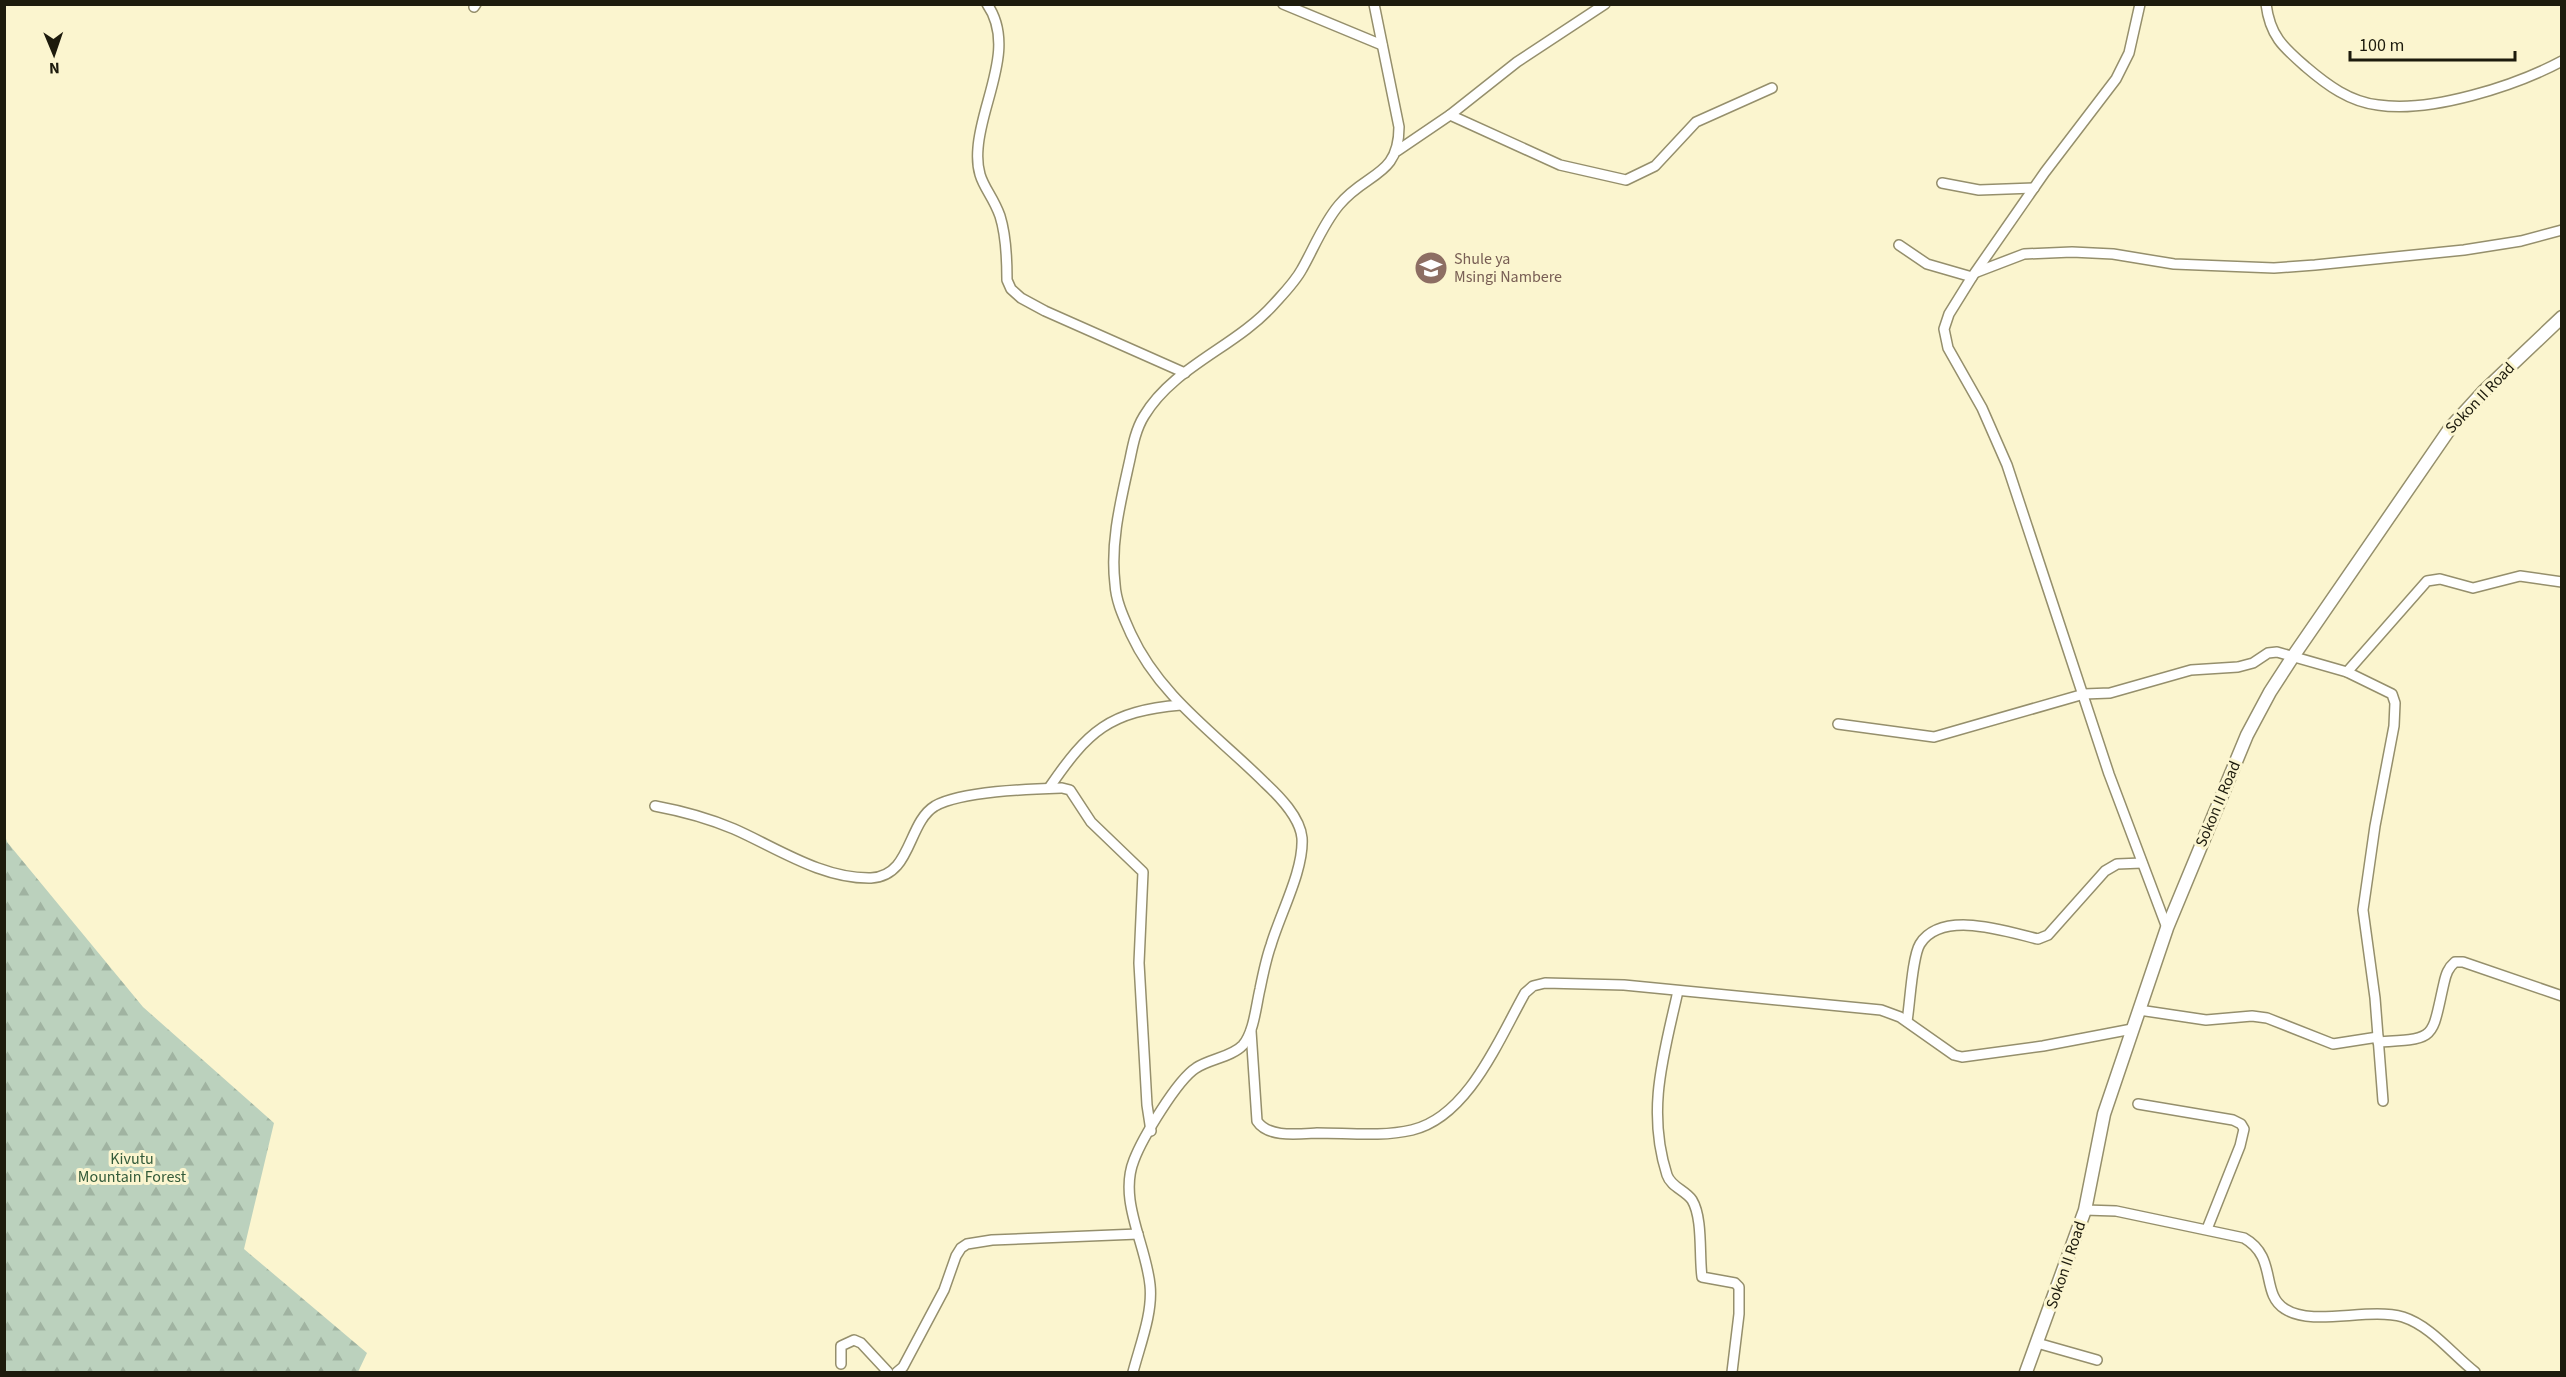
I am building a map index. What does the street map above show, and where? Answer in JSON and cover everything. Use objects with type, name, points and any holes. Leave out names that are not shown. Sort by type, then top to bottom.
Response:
[{"type":"street","points":[[987,4],[996,25],[998,62],[980,131],[978,166],[980,178],[1001,219],[1007,280],[1011,289],[1021,298],[1045,311],[1185,373]]},
{"type":"street","points":[[1283,4],[1382,45]]},
{"type":"street","points":[[1133,1372],[1147,1318],[1150,1294],[1129,1194],[1130,1171],[1140,1146],[1151,1131],[1169,1096],[1188,1074],[1206,1062],[1239,1049],[1245,1044],[1251,1028],[1270,947],[1300,862],[1302,838],[1283,800],[1181,705],[1150,670],[1136,645],[1117,598],[1114,581],[1116,529],[1137,432],[1144,415],[1185,373],[1240,335],[1272,307],[1300,273],[1318,237],[1339,205],[1360,185],[1389,165],[1396,151],[1399,126],[1374,4]]},
{"type":"street","points":[[1396,151],[1450,114],[1517,62],[1605,4]]},
{"type":"street","points":[[2140,4],[2129,53],[2116,79],[2034,188],[1949,314],[1944,329],[1948,348],[1982,408],[2007,465],[2109,774],[2167,928]]},
{"type":"street","points":[[2266,4],[2270,26],[2279,42],[2292,54],[2339,92],[2377,105],[2412,105],[2445,101],[2511,84],[2562,61]]},
{"type":"street","points":[[1450,114],[1560,165],[1626,180],[1655,166],[1696,122],[1772,88]]},
{"type":"street","points":[[1942,183],[1979,190],[2034,188]]},
{"type":"street","points":[[1899,245],[1927,264],[1975,274],[2024,254],[2072,252],[2113,254],[2184,265],[2274,268],[2315,266],[2464,250],[2521,241],[2562,231]]},
{"type":"street","name":"Sokon II Road","points":[[2026,1372],[2085,1210],[2104,1114],[2167,928],[2247,735],[2270,692],[2294,655],[2451,427],[2483,392],[2562,317]]},
{"type":"street","points":[[2347,672],[2427,581],[2440,579],[2473,588],[2520,576],[2562,582]]},
{"type":"street","points":[[1838,724],[1934,737],[2084,694],[2109,693],[2191,670],[2238,667],[2253,663],[2272,652],[2294,655],[2347,672],[2392,694],[2395,703],[2394,726],[2363,910],[2383,1101]]},
{"type":"street","points":[[1049,788],[1071,756],[1088,737],[1108,722],[1126,713],[1181,705]]},
{"type":"street","points":[[655,806],[692,813],[716,822],[810,865],[851,876],[872,878],[886,875],[896,867],[907,852],[917,829],[934,807],[978,794],[1049,788],[1070,790],[1091,822],[1143,872],[1139,963],[1147,1105],[1151,1131]]},
{"type":"street","points":[[1907,1021],[1920,944],[1930,934],[1942,928],[1963,924],[2038,939],[2048,935],[2104,871],[2117,864],[2142,863]]},
{"type":"street","points":[[2139,1010],[2206,1020],[2252,1016],[2267,1018],[2333,1044],[2378,1040],[2415,1041],[2429,1034],[2435,1023],[2447,973],[2455,962],[2463,962],[2562,996]]},
{"type":"street","points":[[1251,1028],[1257,1121],[1261,1126],[1286,1134],[1396,1132],[1420,1128],[1445,1115],[1454,1107],[1483,1069],[1525,993],[1533,986],[1568,982],[1881,1010],[1907,1021],[1954,1055],[1962,1057],[2043,1046],[2132,1029]]},
{"type":"street","points":[[1678,991],[1662,1060],[1656,1122],[1668,1178],[1690,1197],[1695,1208],[1702,1277],[1735,1283],[1738,1287],[1740,1314],[1732,1372]]},
{"type":"street","points":[[2138,1104],[2233,1120],[2241,1124],[2244,1129],[2240,1146],[2207,1229]]},
{"type":"street","points":[[2085,1210],[2116,1211],[2244,1238],[2255,1244],[2263,1256],[2276,1300],[2283,1308],[2296,1315],[2310,1317],[2376,1314],[2406,1318],[2436,1337],[2475,1372]]},
{"type":"street","points":[[897,1372],[903,1367],[944,1290],[961,1248],[967,1244],[992,1240],[1138,1234]]},
{"type":"street","points":[[841,1364],[841,1346],[855,1340],[861,1342],[888,1372]]},
{"type":"street","points":[[2037,1343],[2097,1360]]},
{"type":"green space","name":"Kivutu Mountain Forest","points":[[4,832],[7,842],[143,1007],[274,1123],[244,1249],[367,1353],[358,1372],[5,1372]]},
{"type":"place","name":"Shule ya Msingi Nambere","points":[[1431,268]]}]
